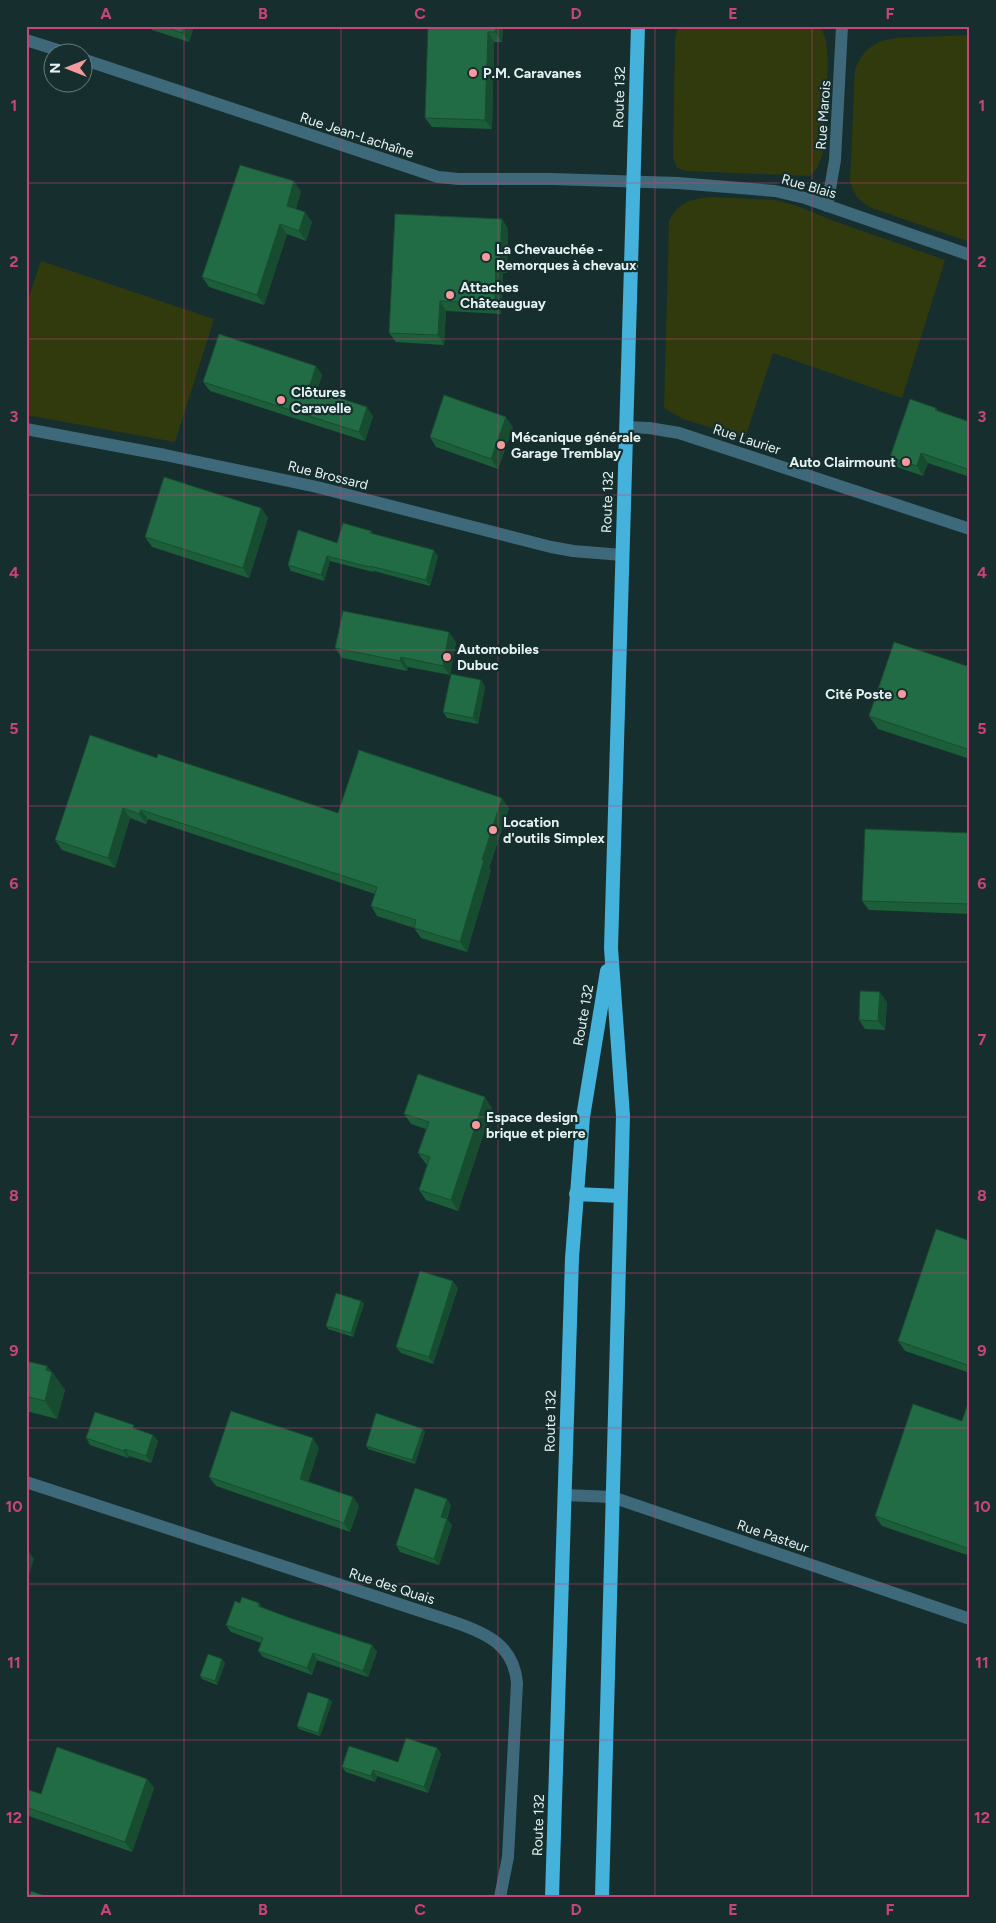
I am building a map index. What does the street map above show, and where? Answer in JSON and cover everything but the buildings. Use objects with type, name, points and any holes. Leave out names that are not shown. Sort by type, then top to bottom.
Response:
[{"type":"highway","name":"Route 132","points":[[602,1897],[623,1116],[611,948],[638,26]]},
{"type":"highway","name":"Route 132","points":[[552,1897],[568,1372],[576,1194],[584,1104],[611,948]]},
{"type":"highway","points":[[576,1194],[620,1196]]},
{"type":"street","name":"Rue Marois","points":[[827,206],[835,160],[842,26]]},
{"type":"street","points":[[26,40],[42,45]]},
{"type":"street","name":"Rue Jean-Lachaîne","points":[[92,62],[438,177],[633,182]]},
{"type":"street","name":"Rue Blais","points":[[633,182],[766,190],[790,194],[970,255]]},
{"type":"street","name":"Rue Laurier","points":[[626,427],[649,428],[679,433],[970,529]]},
{"type":"street","name":"Rue Brossard","points":[[26,430],[170,456],[317,487],[551,547],[573,551],[622,555]]},
{"type":"street","name":"Rue des Quais","points":[[26,1482],[454,1622],[492,1638],[504,1649],[516,1669],[517,1683],[508,1848],[500,1897]]},
{"type":"street","name":"Rue Pasteur","points":[[565,1495],[612,1497],[970,1619]]},
{"type":"green space","points":[[678,26],[821,27],[826,40],[828,63],[823,153],[817,168],[810,176],[686,171],[677,168],[673,158],[675,39]]},
{"type":"green space","points":[[970,35],[970,242],[869,207],[856,196],[850,180],[855,70],[866,51],[882,41],[891,39]]},
{"type":"green space","points":[[712,197],[776,200],[945,260],[902,398],[773,353],[745,438],[683,419],[664,408],[669,221],[677,209],[686,202]]},
{"type":"green space","points":[[41,261],[214,319],[175,442],[26,415],[26,305]]},
{"type":"place","name":"P.M. Caravanes","points":[[473,73]]},
{"type":"place","name":"La Chevauchée - Remorques à chevaux","points":[[486,257]]},
{"type":"place","name":"Attaches Châteauguay","points":[[450,295]]},
{"type":"place","name":"Clôtures Caravelle","points":[[281,400]]},
{"type":"place","name":"Mécanique générale Garage Tremblay","points":[[501,445]]},
{"type":"place","name":"Auto Clairmount","points":[[906,462]]},
{"type":"place","name":"Automobiles Dubuc","points":[[447,657]]},
{"type":"place","name":"Cité Poste","points":[[902,694]]},
{"type":"place","name":"Location d'outils Simplex","points":[[493,830]]},
{"type":"place","name":"Espace design brique et pierre","points":[[476,1125]]}]
